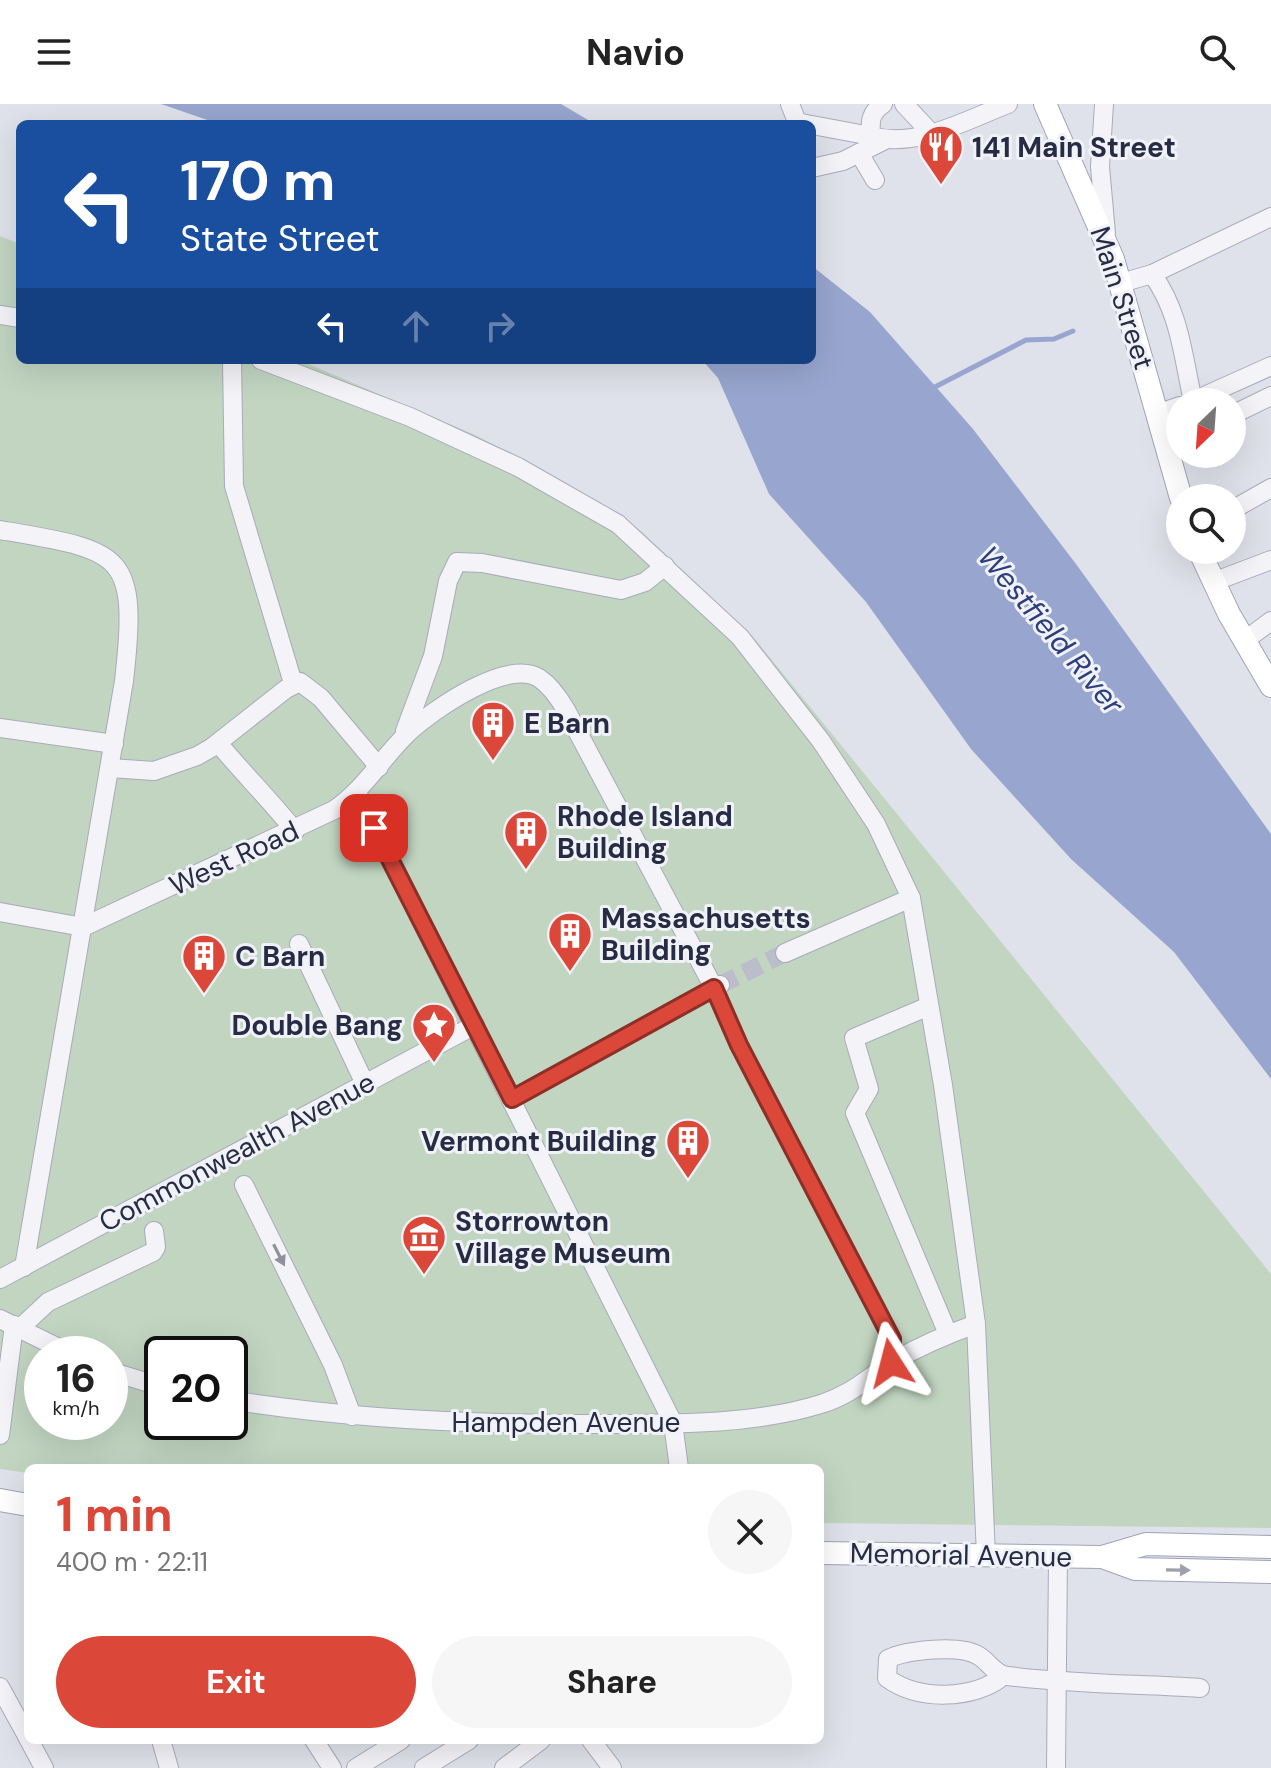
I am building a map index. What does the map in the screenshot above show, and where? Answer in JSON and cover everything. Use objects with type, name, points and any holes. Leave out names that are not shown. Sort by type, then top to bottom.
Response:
[{"type":"main road","name":"Main Street","points":[[1045,104],[1107,242],[1157,414],[1166,433]]},
{"type":"main road","points":[[1205,564],[1271,686]]},
{"type":"main road","points":[[0,1500],[24,1504]]},
{"type":"main road","name":"Memorial Avenue","points":[[824,1553],[1102,1557],[1146,1544],[1271,1547]]},
{"type":"main road","name":"Memorial Avenue","points":[[1102,1557],[1135,1569],[1265,1573]]},
{"type":"street","points":[[878,138],[870,120],[874,111],[883,104]]},
{"type":"street","points":[[904,104],[931,133]]},
{"type":"street","points":[[816,125],[878,138],[931,133],[1008,104]]},
{"type":"street","points":[[1104,104],[1100,167],[1107,242]]},
{"type":"street","points":[[816,167],[859,153],[878,138]]},
{"type":"street","points":[[859,153],[875,180]]},
{"type":"street","points":[[1121,283],[1152,274],[1271,217]]},
{"type":"street","points":[[1152,274],[1171,303],[1189,388]]},
{"type":"street","points":[[232,364],[234,486],[293,683]]},
{"type":"street","points":[[271,364],[410,417],[518,467],[618,524],[740,637],[821,741],[876,824],[911,898],[929,1006],[976,1324],[986,1556]]},
{"type":"street","points":[[1223,388],[1271,366]]},
{"type":"street","points":[[1246,408],[1271,396]]},
{"type":"street","points":[[1157,414],[1166,411]]},
{"type":"street","points":[[1246,502],[1271,488]]},
{"type":"street","points":[[0,530],[93,548],[118,567],[129,593],[130,627],[114,744],[24,1267]]},
{"type":"street","points":[[1213,582],[1271,560]]},
{"type":"street","points":[[400,741],[429,668],[448,581],[457,562],[482,563],[621,590],[645,582],[665,566]]},
{"type":"street","points":[[1244,641],[1271,621]]},
{"type":"street","name":"West Road","points":[[83,927],[295,831],[357,793],[400,741],[425,719],[482,683],[518,671],[537,676],[554,691],[717,986]]},
{"type":"street","points":[[110,768],[166,769],[218,743],[293,683]]},
{"type":"street","points":[[293,683],[311,687],[379,767]]},
{"type":"street","points":[[0,728],[114,744]]},
{"type":"street","points":[[218,743],[243,773],[258,784],[295,831]]},
{"type":"street","points":[[357,793],[673,1423],[678,1464]]},
{"type":"street","points":[[785,953],[911,898]]},
{"type":"street","points":[[0,912],[83,927]]},
{"type":"street","points":[[299,944],[365,1084]]},
{"type":"street","points":[[512,1099],[717,986],[739,1045],[892,1339],[891,1363]]},
{"type":"street","points":[[929,1006],[854,1038],[869,1089],[855,1113],[948,1334]]},
{"type":"street","name":"Commonwealth Avenue","points":[[0,1279],[475,1025]]},
{"type":"street","points":[[244,1185],[333,1365],[352,1416]]},
{"type":"street","points":[[11,1324],[48,1302],[153,1252],[156,1247],[154,1231]]},
{"type":"street","points":[[11,1324],[35,1336]]},
{"type":"street","points":[[0,1435],[11,1324]]},
{"type":"street","name":"Hampden Avenue","points":[[248,1402],[352,1416],[450,1422],[673,1423],[763,1416],[819,1405],[863,1386],[891,1363],[948,1334],[976,1324]]},
{"type":"street","points":[[1056,1768],[1058,1557]]},
{"type":"street","points":[[1003,1676],[991,1686],[977,1690],[917,1693],[887,1678],[885,1668],[888,1659],[895,1655],[912,1651],[945,1651],[973,1653],[1003,1676],[1200,1688]]},
{"type":"street","points":[[0,1687],[24,1732]]},
{"type":"street","points":[[31,1744],[44,1768]]},
{"type":"street","points":[[162,1744],[169,1768]]},
{"type":"street","points":[[317,1744],[332,1768]]},
{"type":"street","points":[[356,1768],[395,1744]]},
{"type":"street","points":[[424,1768],[463,1744]]},
{"type":"street","points":[[504,1768],[536,1744]]},
{"type":"street","points":[[595,1744],[612,1768]]},
{"type":"green space","points":[[0,236],[16,242],[16,364],[308,364],[473,434],[543,470],[642,532],[754,638],[1271,1274],[1271,1528],[824,1523],[824,1464],[24,1464],[24,1472],[0,1469]]},
{"type":"water","points":[[161,104],[561,104],[588,120],[207,120]]},
{"type":"water","name":"Westfield River","points":[[816,269],[870,312],[973,429],[1076,564],[1271,834],[1271,1079],[1174,952],[1071,859],[971,749],[866,602],[769,494],[718,378],[706,364],[816,364]]},
{"type":"waterway","points":[[931,389],[1026,340],[1054,339],[1073,331]]},
{"type":"tunnel","points":[[720,985],[785,953]]},
{"type":"place","name":"141 Main Street","points":[[941,186]]},
{"type":"place","name":"E Barn","points":[[493,762]]},
{"type":"place","name":"Rhode Island Building","points":[[526,871]]},
{"type":"place","name":"Massachusetts Building","points":[[570,973]]},
{"type":"place","name":"C Barn","points":[[204,995]]},
{"type":"place","name":"Double Bang","points":[[434,1064]]},
{"type":"place","name":"Vermont Building","points":[[688,1180]]},
{"type":"place","name":"Storrowton Village Museum","points":[[424,1276]]},
{"type":"route","points":[[374,828],[512,1099],[714,988],[739,1045],[892,1339],[891,1363]]}]
